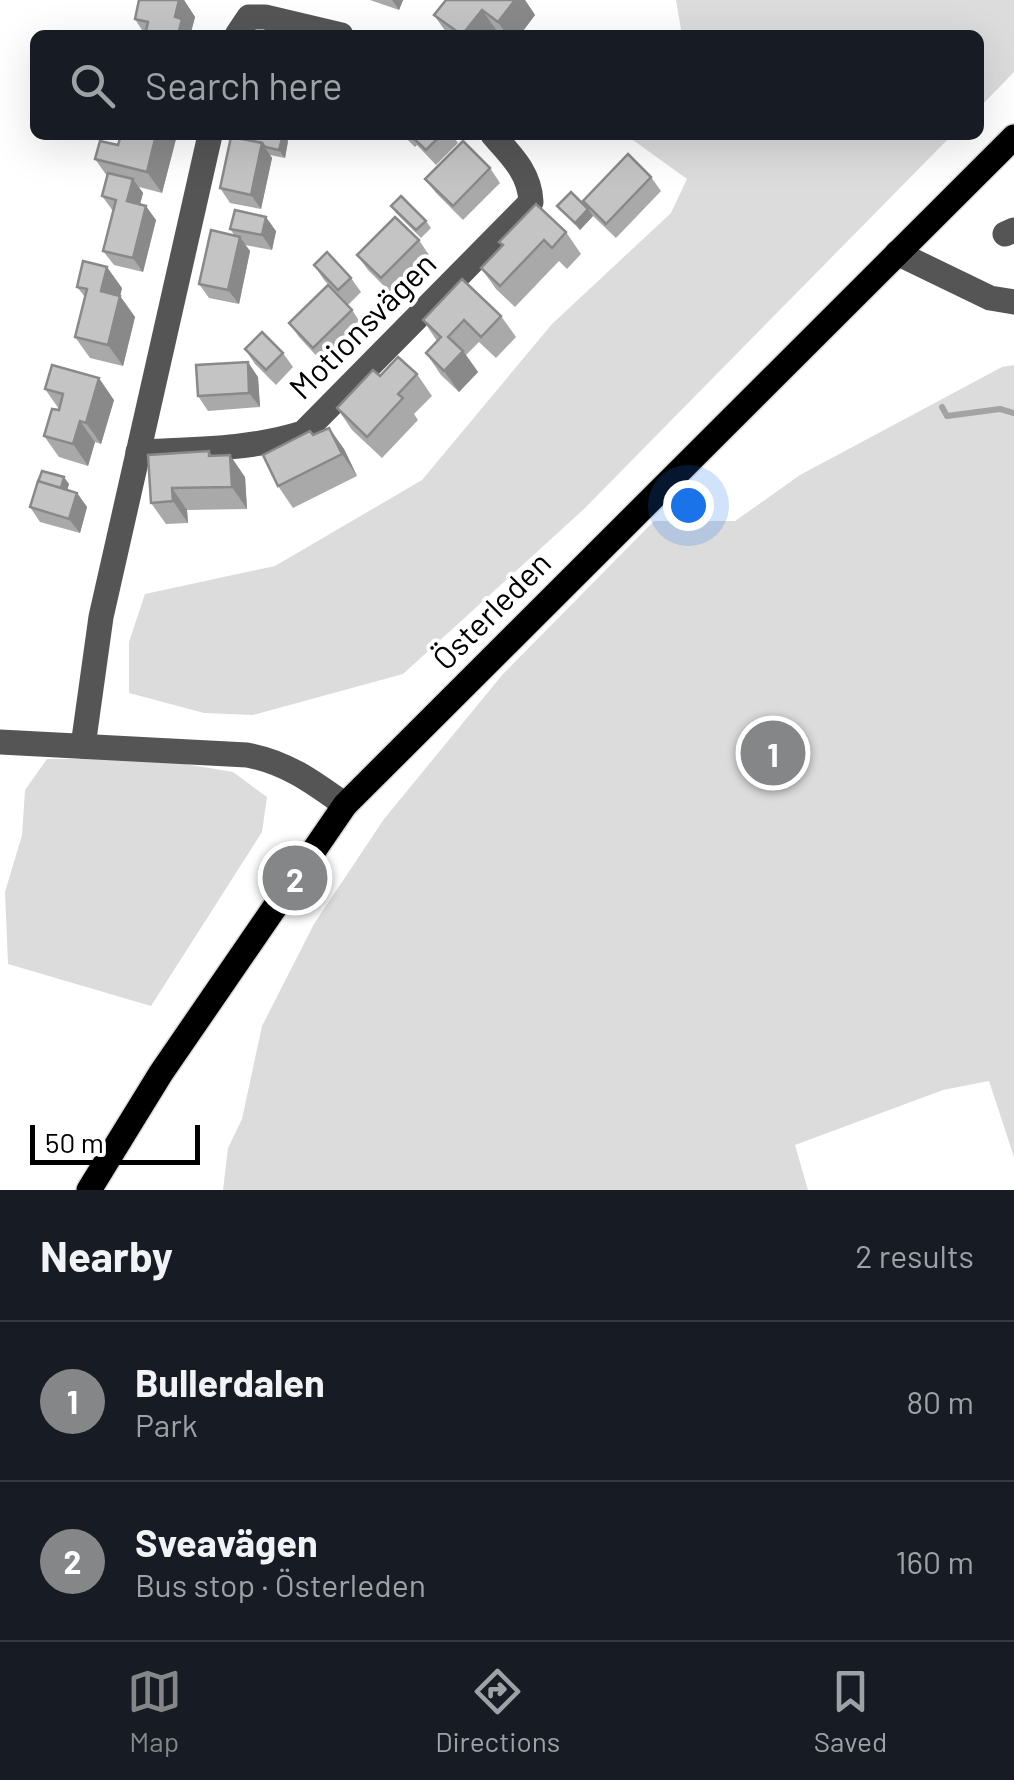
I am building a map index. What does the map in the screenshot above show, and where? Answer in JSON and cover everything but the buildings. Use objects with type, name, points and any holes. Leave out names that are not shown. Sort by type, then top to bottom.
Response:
[{"type":"main road","name":"Österleden","points":[[89,1190],[161,1073],[345,806],[1014,137]]},
{"type":"street","points":[[240,30],[249,17],[264,17],[320,30]]},
{"type":"street","points":[[83,746],[100,617],[209,140]]},
{"type":"street","name":"Motionsvägen","points":[[138,452],[240,447],[303,434],[531,202],[522,169],[498,140]]},
{"type":"street","points":[[897,253],[990,298],[1014,302]]},
{"type":"street","points":[[0,742],[275,760],[308,778],[345,806]]},
{"type":"shaded area","points":[[676,0],[1014,0],[1014,72],[984,103],[984,30],[681,30]]},
{"type":"shaded area","points":[[633,140],[947,140],[584,509],[403,674],[253,715],[204,713],[129,693],[129,642],[145,594],[275,566],[422,480],[552,324],[671,213],[687,179]]},
{"type":"shaded area","points":[[1014,365],[1014,1157],[989,1081],[943,1090],[795,1145],[808,1190],[223,1190],[228,1148],[242,1119],[262,1026],[314,924],[384,819],[503,674],[654,521],[735,521],[800,475],[1002,367]]},
{"type":"shaded area","points":[[149,758],[233,772],[267,797],[262,832],[151,1006],[8,964],[5,892],[22,835],[25,790],[47,759]]},
{"type":"waterway","points":[[942,407],[947,416],[1000,409],[1014,413]]},
{"type":"place","name":"Bullerdalen","points":[[773,753]]},
{"type":"place","name":"Sveavägen","points":[[295,878]]}]
